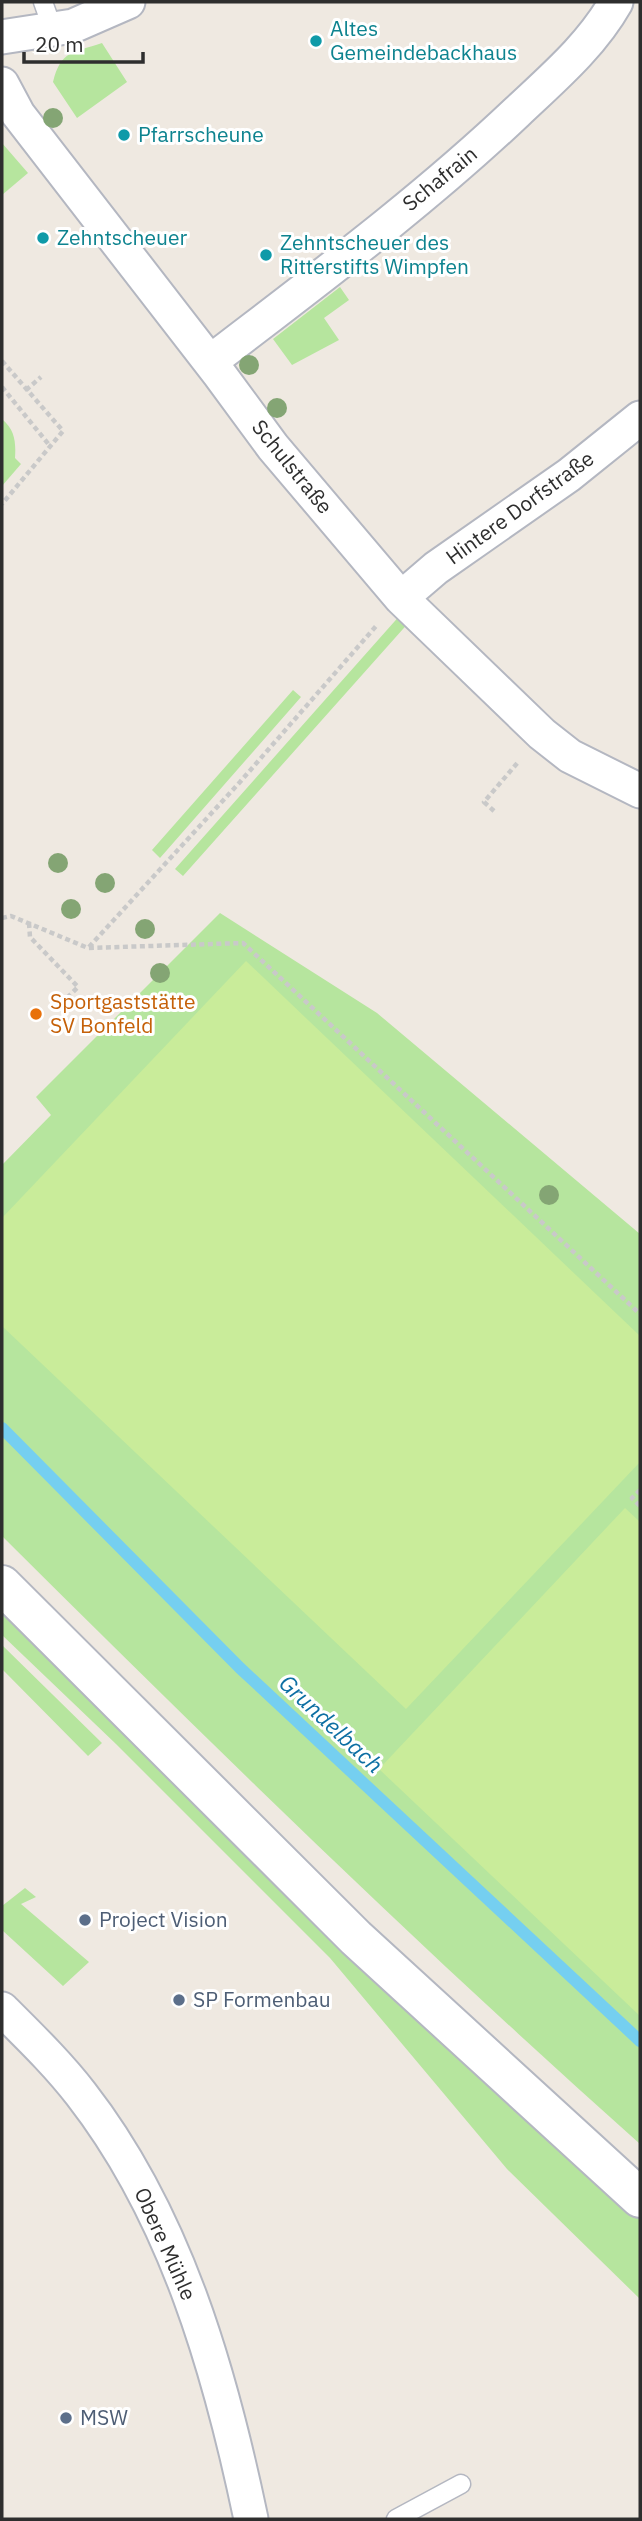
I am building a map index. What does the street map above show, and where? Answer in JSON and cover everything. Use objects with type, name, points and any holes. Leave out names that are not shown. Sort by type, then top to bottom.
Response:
[{"type":"main road","points":[[2,1585],[356,1938],[640,2198]]},
{"type":"street","points":[[2,37],[48,16],[73,26],[128,2]]},
{"type":"street","points":[[618,2],[640,11]]},
{"type":"street","name":"Schafrain","points":[[210,362],[468,158],[570,63],[603,25],[618,2]]},
{"type":"street","name":"Schulstraße","points":[[2,84],[18,114],[273,447],[401,598],[542,734],[569,756],[640,790]]},
{"type":"street","name":"Hintere Dorfstraße","points":[[401,598],[436,568],[569,475],[640,418]]},
{"type":"street","name":"Obere Mühle","points":[[2,2009],[87,2102],[121,2153],[160,2224],[191,2301],[217,2377],[251,2519]]},
{"type":"lane","points":[[396,2519],[461,2484]]},
{"type":"path","points":[[2,361],[62,431],[2,504]]},
{"type":"path","points":[[26,390],[41,377]]},
{"type":"path","points":[[2,387],[50,446]]},
{"type":"path","points":[[88,948],[240,782],[401,598]]},
{"type":"path","points":[[494,811],[484,802],[542,734]]},
{"type":"path","points":[[2,918],[11,916],[88,948],[243,943],[640,1314]]},
{"type":"path","points":[[29,923],[30,937],[78,988],[61,1004]]},
{"type":"path","points":[[640,1490],[632,1498],[640,1506]]},
{"type":"green space","points":[[102,43],[127,82],[77,118],[53,82],[56,72],[64,58],[70,54]]},
{"type":"green space","points":[[2,143],[28,173],[2,195]]},
{"type":"green space","points":[[340,287],[349,300],[324,318],[339,340],[292,365],[273,339]]},
{"type":"green space","points":[[2,419],[12,432],[15,458],[21,464],[2,486]]},
{"type":"green space","points":[[402,613],[411,620],[183,876],[175,869]]},
{"type":"green space","points":[[293,690],[301,697],[160,858],[152,850]]},
{"type":"green space","points":[[220,913],[377,1013],[640,1234],[640,2144],[477,1996],[317,1844],[2,1536],[2,1165],[51,1115],[36,1097]]},
{"type":"green space","points":[[246,961],[640,1336],[640,1462],[406,1709],[2,1326],[2,1218]]},
{"type":"green space","points":[[625,1508],[640,1522],[640,2016],[379,1769]]},
{"type":"green space","points":[[2,1609],[640,2214],[640,2299],[507,2169],[330,1958],[116,1744],[2,1635]]},
{"type":"green space","points":[[2,1645],[102,1743],[88,1756],[2,1669]]},
{"type":"green space","points":[[25,1888],[36,1897],[21,1904],[89,1962],[63,1986],[2,1930],[2,1906]]},
{"type":"waterway","name":"Grundelbach","points":[[2,1428],[240,1668],[640,2041]]},
{"type":"place","name":"Altes Gemeindebackhaus","points":[[316,41]]},
{"type":"place","name":"Pfarrscheune","points":[[124,135]]},
{"type":"place","name":"Zehntscheuer","points":[[43,238]]},
{"type":"place","name":"Zehntscheuer des Ritterstifts Wimpfen","points":[[266,255]]},
{"type":"place","name":"Sportgaststätte SV Bonfeld","points":[[36,1014]]},
{"type":"place","name":"Project Vision","points":[[85,1920]]},
{"type":"place","name":"SP Formenbau","points":[[179,2000]]},
{"type":"place","name":"MSW","points":[[66,2418]]}]
